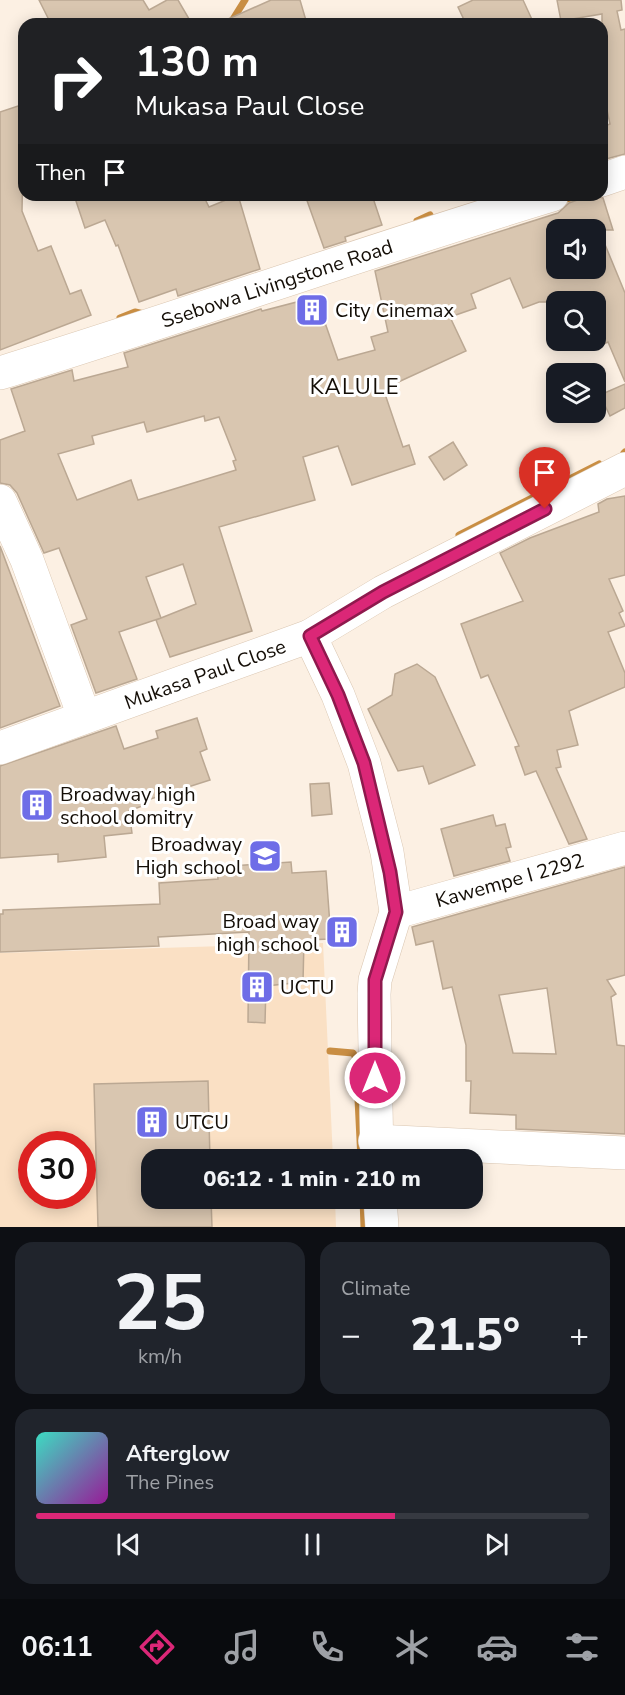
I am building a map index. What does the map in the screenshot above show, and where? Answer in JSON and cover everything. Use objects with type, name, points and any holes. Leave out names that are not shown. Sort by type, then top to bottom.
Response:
[{"type":"street","name":"Ssebowa Livingstone Road","points":[[0,373],[313,274],[450,226],[532,201]]},
{"type":"street","name":"Mukasa Paul Close","points":[[0,748],[310,636],[383,592],[625,469]]},
{"type":"street","points":[[0,501],[27,560],[84,716]]},
{"type":"street","points":[[310,636],[338,695],[364,763],[387,852],[396,912],[375,980],[376,1149]]},
{"type":"street","name":"Kawempe I 2292","points":[[396,912],[625,848]]},
{"type":"street","points":[[483,1151],[625,1153]]},
{"type":"street","points":[[381,1209],[382,1227]]},
{"type":"shaded area","name":"UCTU","points":[[323,943],[333,1149],[141,1149],[141,1209],[335,1209],[336,1227],[0,1227],[0,953]]},
{"type":"building","points":[[39,0],[143,0],[149,10],[167,0],[178,0],[188,18],[48,18]]},
{"type":"building","points":[[271,0],[300,0],[305,18],[230,18]]},
{"type":"building","points":[[473,0],[523,0],[531,18],[463,18],[458,7]]},
{"type":"building","points":[[557,0],[621,0],[622,10],[617,11],[621,30],[625,29],[625,154],[608,158],[608,125],[610,124],[608,115],[608,18],[602,18],[602,14],[560,18]]},
{"type":"building","points":[[18,106],[18,201],[22,201],[22,211],[38,251],[51,246],[70,294],[81,290],[91,315],[0,350],[0,112]]},
{"type":"building","points":[[76,201],[206,201],[209,207],[224,201],[240,201],[260,269],[178,296],[176,289],[139,302],[118,245],[116,246],[105,220],[85,228]]},
{"type":"building","points":[[307,201],[374,201],[382,225],[345,237],[346,241],[324,248]]},
{"type":"building","points":[[574,201],[604,201],[613,230],[606,230],[606,219],[546,219],[546,279],[606,279],[606,247],[625,293],[625,382],[608,342],[606,343],[606,291],[546,291],[546,302],[523,308],[510,278],[471,294],[476,308],[450,317],[466,351],[394,384],[396,391],[385,394],[403,447],[409,445],[415,464],[352,485],[338,446],[303,457],[315,500],[219,527],[252,631],[170,657],[156,620],[161,618],[119,632],[137,679],[96,693],[71,625],[87,619],[59,548],[44,553],[17,493],[10,485],[0,483],[0,440],[25,431],[11,389],[72,370],[74,381],[128,367],[124,353],[261,309],[262,311],[316,297],[338,360],[375,350],[371,337],[388,332],[375,271],[558,213]],"holes":[[[204,416],[205,421],[219,417],[236,460],[233,461],[236,470],[138,500],[131,480],[77,500],[58,454],[94,444],[92,436],[144,422],[147,432]],[[183,564],[196,604],[161,618],[146,577]]]},
{"type":"building","points":[[625,384],[625,408],[610,416],[606,408],[606,392]]},
{"type":"building","points":[[453,442],[467,465],[444,480],[429,457]]},
{"type":"building","points":[[625,496],[625,575],[609,579],[623,611],[619,613],[625,626],[608,632],[625,673],[625,687],[569,711],[578,745],[557,750],[561,767],[556,768],[587,839],[569,844],[536,771],[525,775],[515,747],[519,746],[488,675],[481,678],[461,624],[523,601],[500,553],[530,538],[599,512],[598,504],[607,499]]},
{"type":"building","points":[[0,546],[60,706],[0,728]]},
{"type":"building","points":[[417,664],[435,677],[475,765],[429,784],[423,766],[398,771],[368,709],[392,695],[395,674]]},
{"type":"building","points":[[197,718],[207,749],[200,752],[210,780],[141,802],[142,806],[129,811],[132,833],[104,836],[106,857],[58,862],[58,854],[0,858],[0,766],[116,726],[124,749],[158,738],[156,731]]},
{"type":"building","points":[[329,783],[332,814],[312,816],[310,784]]},
{"type":"building","points":[[493,815],[496,826],[505,824],[511,847],[506,848],[510,861],[454,876],[441,829]]},
{"type":"building","points":[[291,862],[292,873],[326,871],[331,939],[304,940],[303,982],[266,986],[265,1023],[248,1022],[249,932],[158,937],[159,946],[0,952],[0,914],[3,914],[3,910],[160,904],[159,883],[218,879],[217,867]]},
{"type":"building","points":[[625,867],[625,975],[607,980],[616,994],[611,997],[617,1045],[625,1046],[625,1134],[516,1129],[516,1115],[470,1113],[471,1081],[466,1081],[466,1045],[452,987],[443,989],[433,941],[416,945],[412,927]],"holes":[[[547,988],[556,1054],[513,1053],[499,995]]]},
{"type":"building","name":"UTCU","points":[[208,1081],[210,1149],[141,1149],[141,1209],[211,1209],[212,1227],[98,1227],[94,1084]]},
{"type":"waterway","points":[[234,18],[245,0]]},
{"type":"waterway","points":[[417,221],[430,215]]},
{"type":"waterway","points":[[120,318],[135,312],[144,314]]},
{"type":"waterway","points":[[459,535],[599,464]]},
{"type":"waterway","points":[[330,1051],[353,1053],[356,1058],[360,1149]]},
{"type":"waterway","points":[[363,1209],[364,1227]]},
{"type":"place","name":"City Cinemax","points":[[312,310]]},
{"type":"place","name":"Broadway high school domitry","points":[[37,805]]},
{"type":"place","name":"Broadway High school","points":[[265,856]]},
{"type":"place","name":"Broad way high school","points":[[342,932]]},
{"type":"place","name":"UCTU","points":[[257,987]]},
{"type":"place","name":"UTCU","points":[[152,1122]]},
{"type":"district","name":"KALULE","points":[[355,387]]},
{"type":"route","points":[[375,1078],[375,980],[396,912],[387,852],[364,763],[338,695],[310,636],[383,592],[545,509]]}]
